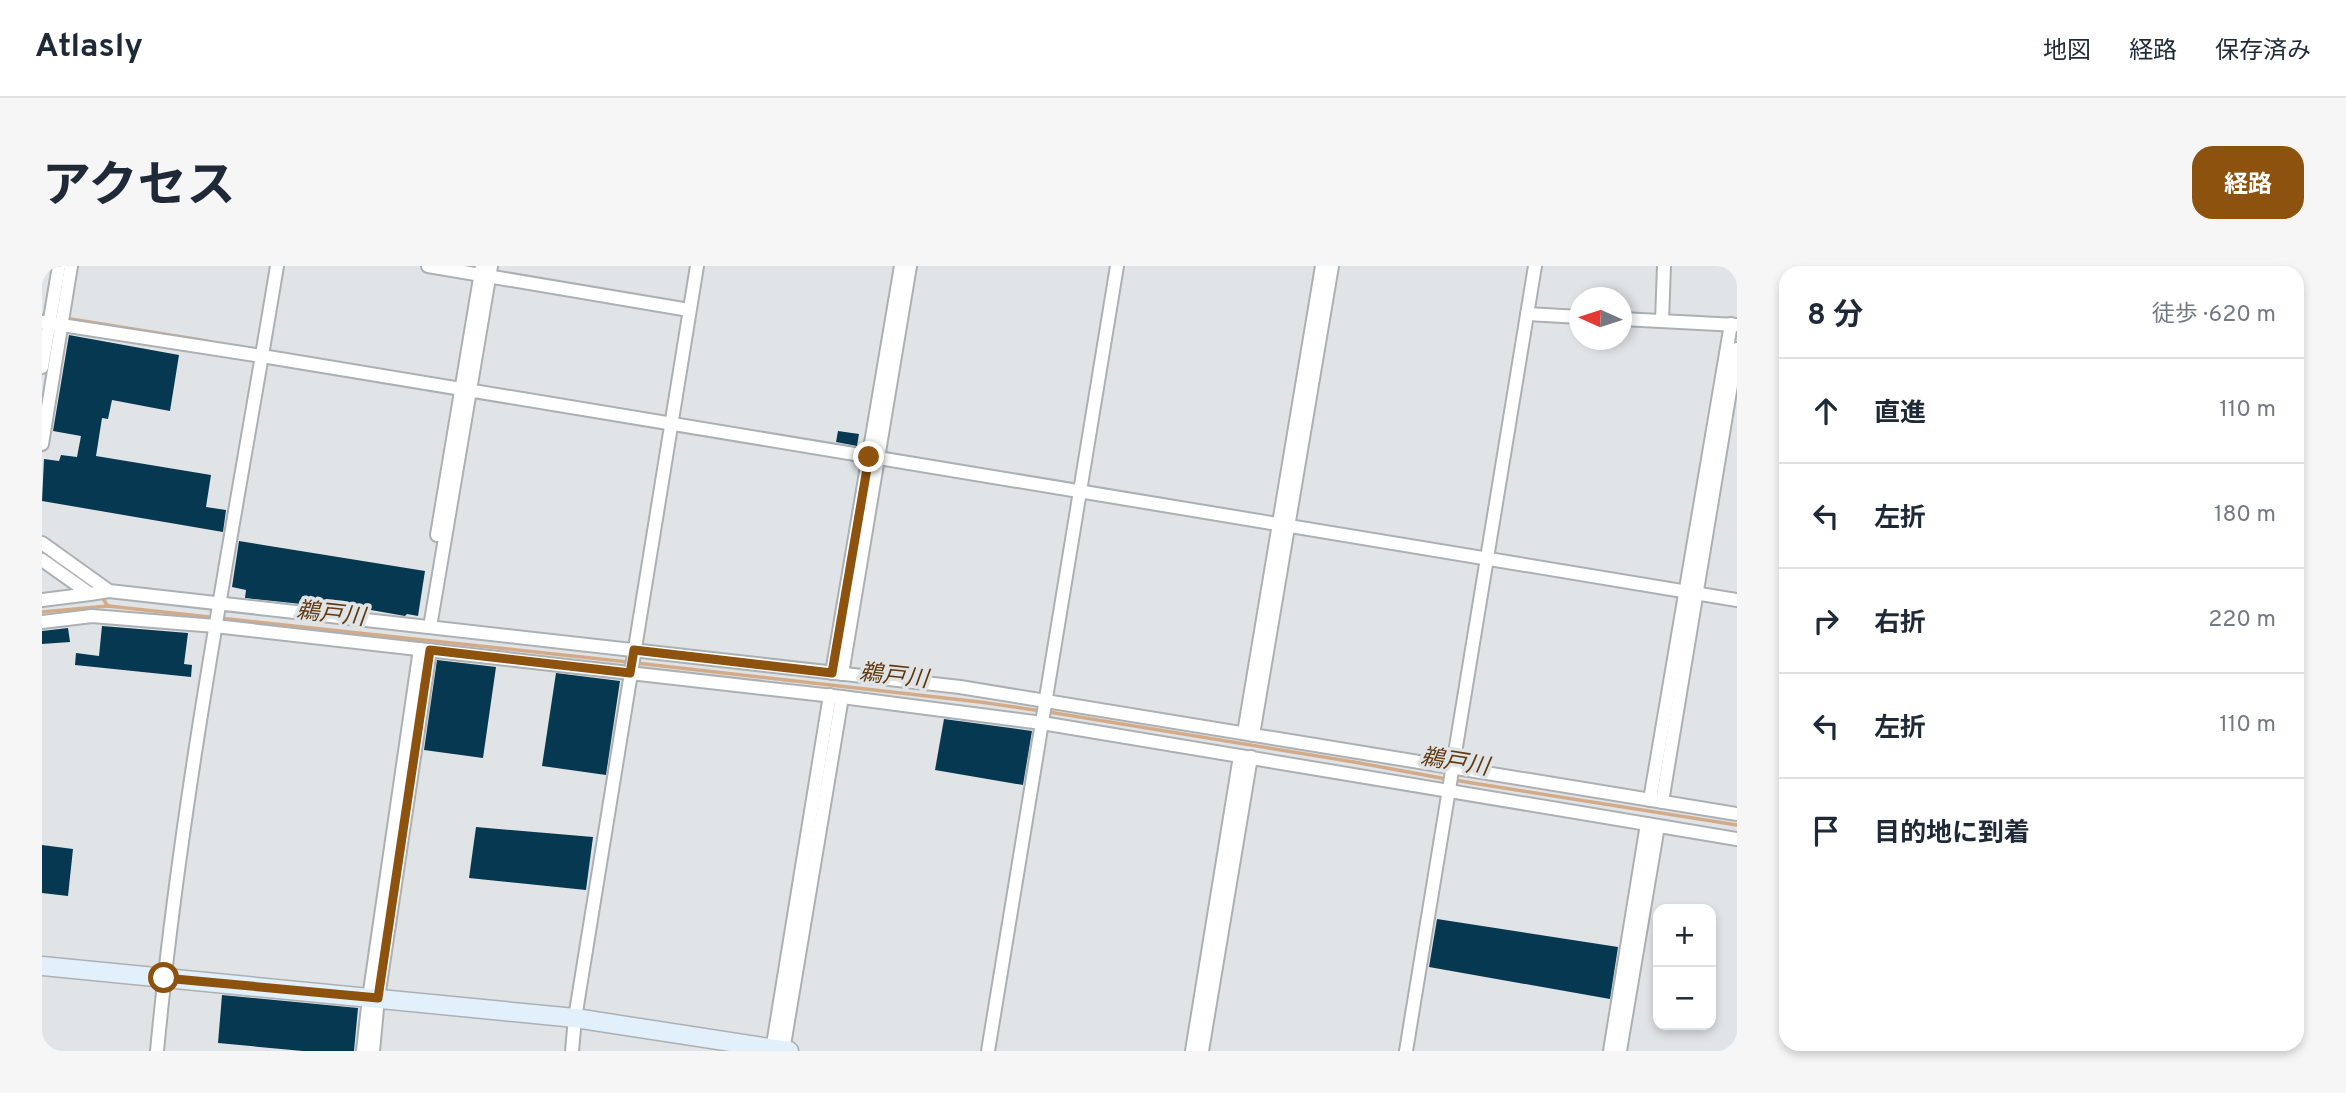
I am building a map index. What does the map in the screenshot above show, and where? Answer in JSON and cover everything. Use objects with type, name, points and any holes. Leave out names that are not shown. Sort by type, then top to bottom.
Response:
[{"type":"street","points":[[42,367],[59,266]]},
{"type":"street","points":[[42,444],[51,322],[71,266]]},
{"type":"street","points":[[157,1051],[164,978],[215,624],[277,266]]},
{"type":"street","points":[[428,266],[485,271],[690,310]]},
{"type":"street","points":[[572,1051],[633,652],[697,266]]},
{"type":"street","points":[[874,458],[901,266]]},
{"type":"street","points":[[837,673],[910,266]]},
{"type":"street","points":[[988,1051],[1117,266]]},
{"type":"street","points":[[1249,734],[1322,266]]},
{"type":"street","points":[[1283,525],[1332,266]]},
{"type":"street","points":[[1406,1051],[1535,266]]},
{"type":"street","points":[[1662,321],[1664,266]]},
{"type":"street","points":[[426,626],[485,271]]},
{"type":"street","points":[[1527,314],[1569,316]]},
{"type":"street","points":[[1632,320],[1734,324],[1656,801]]},
{"type":"street","points":[[51,322],[1737,600]]},
{"type":"street","points":[[1691,593],[1737,348]]},
{"type":"street","points":[[42,543],[109,591]]},
{"type":"street","points":[[42,560],[90,594]]},
{"type":"street","points":[[42,600],[109,591],[837,673],[1045,702],[1737,814]]},
{"type":"street","points":[[42,622],[92,616],[215,624],[1042,721],[1737,839]]},
{"type":"street","points":[[363,1051],[425,650]]},
{"type":"street","points":[[42,966],[575,1018],[780,1050],[836,696]]},
{"type":"street","points":[[1192,1051],[1245,756]]},
{"type":"street","points":[[1202,1051],[1245,756]]},
{"type":"street","points":[[1610,1051],[1653,825]]},
{"type":"street","points":[[1620,1051],[1653,825]]},
{"type":"street","points":[[373,998],[373,1051]]},
{"type":"building","points":[[69,335],[179,355],[170,411],[112,400],[108,419],[102,418],[96,456],[211,475],[206,507],[226,510],[223,532],[42,501],[44,459],[59,461],[61,455],[77,457],[81,436],[53,431]]},
{"type":"building","points":[[838,431],[859,434],[857,446],[836,442]]},
{"type":"building","points":[[239,541],[425,571],[418,616],[331,603],[330,607],[245,598],[246,590],[232,587]]},
{"type":"building","points":[[102,626],[188,633],[184,664],[192,665],[191,677],[75,665],[76,653],[99,656]]},
{"type":"building","points":[[68,628],[70,642],[42,644],[42,631]]},
{"type":"building","points":[[437,660],[496,667],[483,758],[424,750]]},
{"type":"building","points":[[556,673],[620,681],[606,775],[542,766]]},
{"type":"building","points":[[944,719],[1032,731],[1023,785],[935,770]]},
{"type":"building","points":[[476,827],[593,837],[586,890],[469,878]]},
{"type":"building","points":[[42,845],[73,849],[68,896],[42,893]]},
{"type":"building","points":[[1437,919],[1618,947],[1610,999],[1429,967]]},
{"type":"building","points":[[222,995],[358,1008],[354,1051],[303,1051],[218,1043]]},
{"type":"waterway","points":[[71,319],[207,341]]},
{"type":"waterway","points":[[42,551],[85,583]]},
{"type":"waterway","name":"鵜戸川","points":[[103,599],[108,606]]},
{"type":"waterway","name":"鵜戸川","points":[[42,612],[108,606],[628,662]]},
{"type":"waterway","name":"鵜戸川","points":[[636,663],[1055,713],[1737,825]]},
{"type":"route","points":[[164,978],[378,998],[430,650],[630,673],[634,650],[832,673],[869,457]]}]
